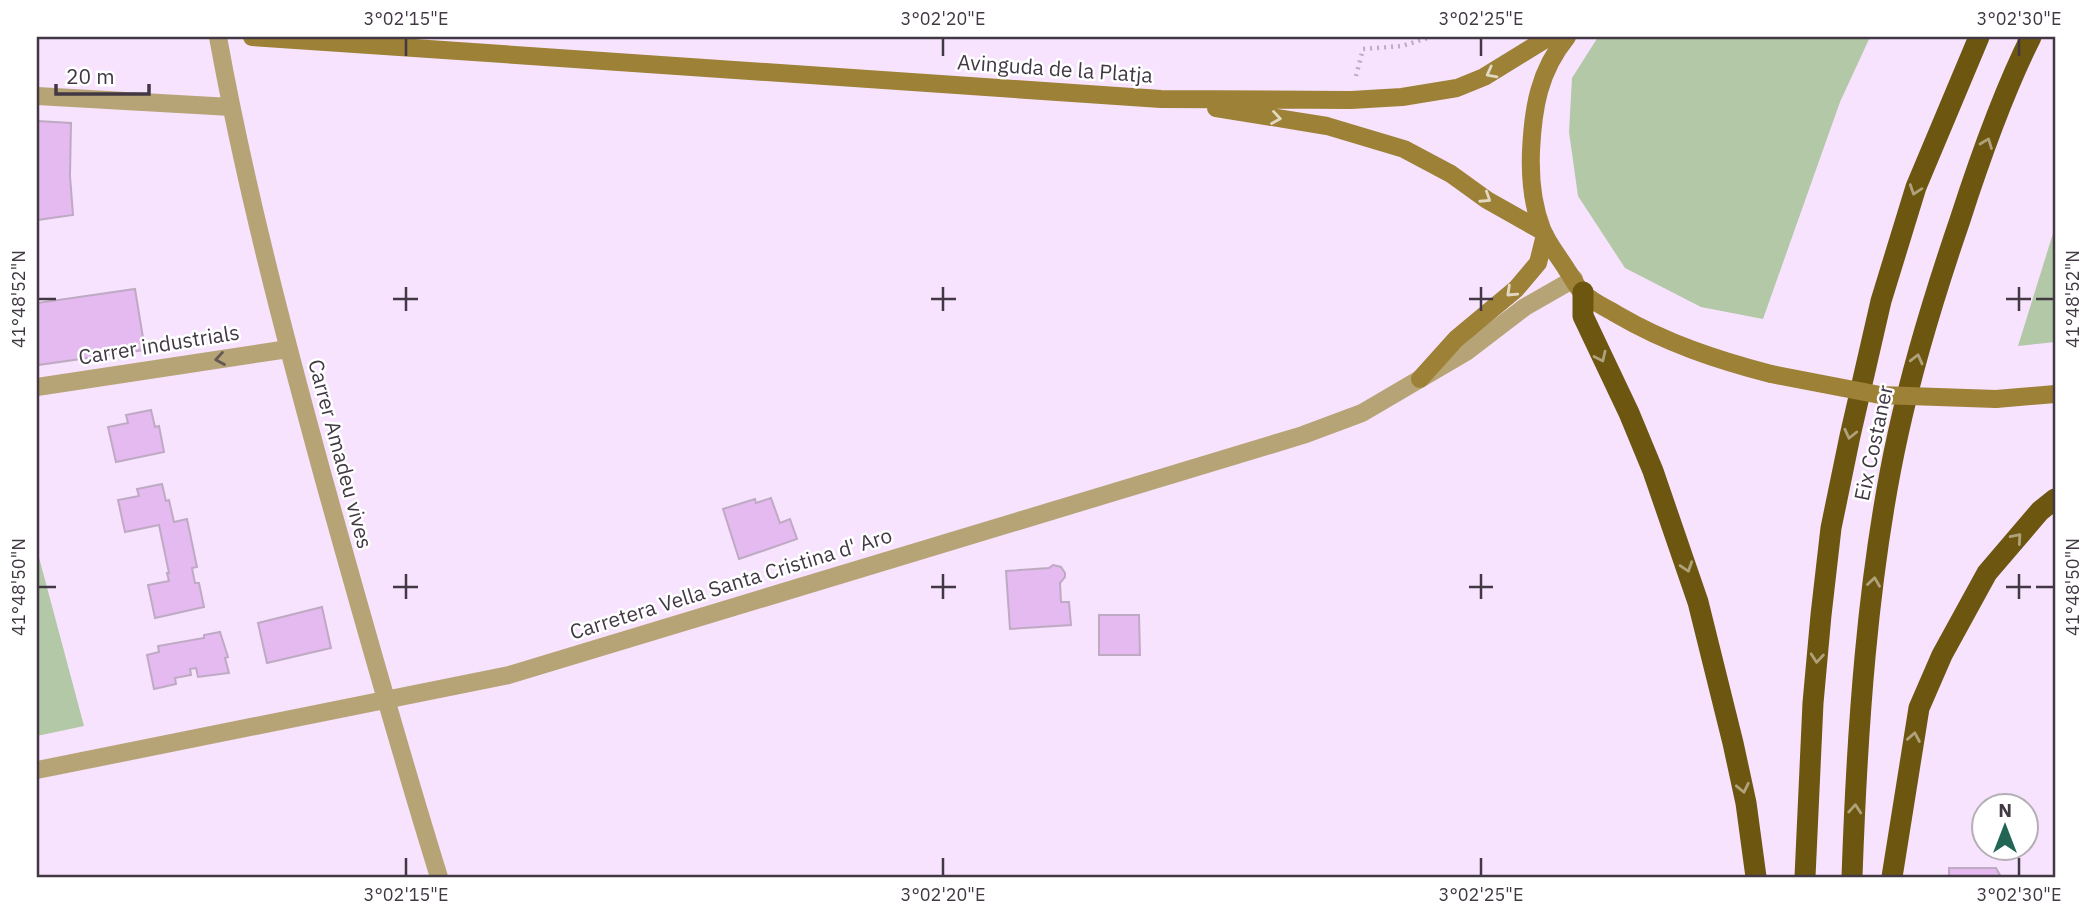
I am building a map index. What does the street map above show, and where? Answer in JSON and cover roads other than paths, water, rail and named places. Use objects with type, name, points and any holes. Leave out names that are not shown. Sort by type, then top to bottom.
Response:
[{"type":"highway","name":"Eix Costaner","points":[[1805,877],[1813,703],[1821,615],[1831,528],[1850,436],[1881,302],[1916,187],[1979,37]]},
{"type":"highway","name":"Eix Costaner","points":[[1852,877],[1862,699],[1871,607],[1898,435],[1929,313],[1970,188],[2016,66],[2031,37]]},
{"type":"highway","points":[[1578,285],[1583,316],[1653,471],[1698,602],[1734,743],[1746,803],[1756,877]]},
{"type":"highway","points":[[1892,877],[1919,708],[1942,655],[1987,573],[2040,511],[2055,499]]},
{"type":"street","name":"Carrer Amadeu vives","points":[[218,37],[231,107],[288,349],[384,700],[439,877]]},
{"type":"street","name":"Avinguda de la Platja","points":[[252,37],[1161,99],[1351,100],[1402,97],[1457,88],[1484,77],[1549,37]]},
{"type":"street","points":[[1567,37],[1552,55],[1540,82],[1532,120],[1531,162],[1536,208],[1544,233],[1578,285],[1623,318],[1667,341],[1709,357],[1771,374],[1880,395],[1996,399],[2055,394]]},
{"type":"street","points":[[37,96],[231,107]]},
{"type":"street","points":[[1161,99],[1327,125],[1404,149],[1451,174],[1487,200],[1544,233]]},
{"type":"street","points":[[1420,379],[1456,339],[1516,289],[1538,263],[1544,233]]},
{"type":"street","name":"Carretera Vella Santa Cristina d' Aro","points":[[37,770],[509,675],[1303,435],[1362,413],[1466,352],[1525,307],[1578,285]]},
{"type":"street","name":"Carrer industrials","points":[[37,387],[288,349]]}]
